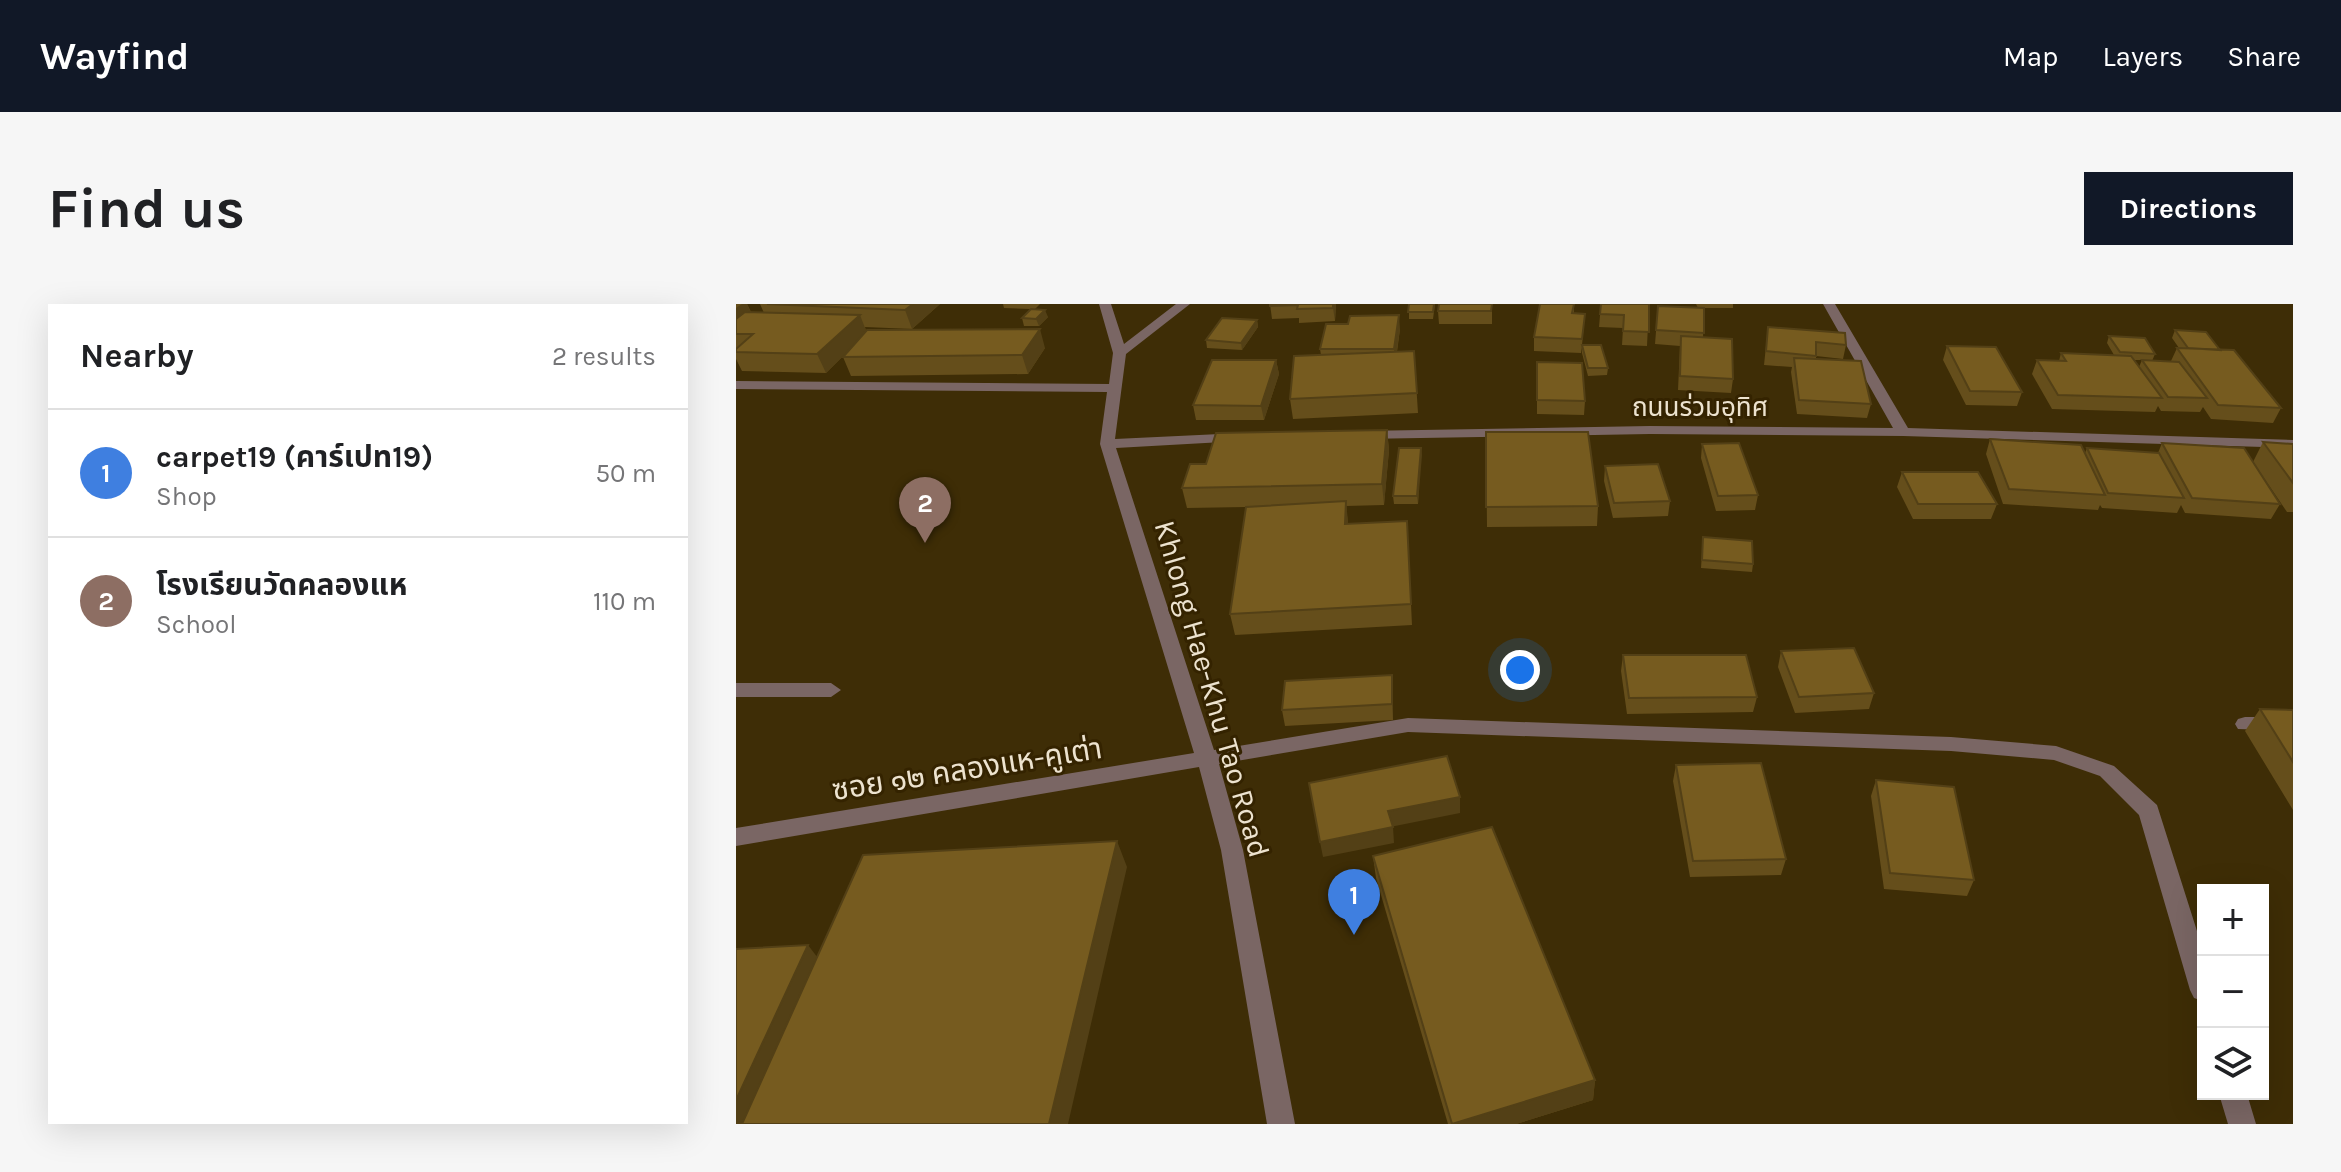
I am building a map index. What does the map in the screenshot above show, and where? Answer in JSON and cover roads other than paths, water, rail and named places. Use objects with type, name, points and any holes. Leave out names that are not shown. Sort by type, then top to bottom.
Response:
[{"type":"street","points":[[1105,304],[1120,353],[1184,304]]},
{"type":"street","points":[[1829,304],[1903,432]]},
{"type":"street","name":"Khlong Hae-Khu Tao Road","points":[[1120,353],[1107,444],[1207,760],[1232,850],[1281,1124]]},
{"type":"street","points":[[736,385],[1113,388]]},
{"type":"street","name":"ถนนร่วมอุทิศ","points":[[1338,435],[1650,430],[1903,432],[2293,444]]},
{"type":"street","points":[[1107,444],[1260,436]]},
{"type":"street","points":[[736,690],[831,690]]},
{"type":"street","points":[[2245,724],[2293,724]]},
{"type":"street","name":"ซอย ๑๒ คลองแห-คูเต่า","points":[[736,837],[1408,725],[1951,744],[2056,753],[2107,771],[2149,811],[2197,970]]},
{"type":"street","points":[[2235,1100],[2242,1124]]},
{"type":"place","name":"โรงเรียนวัดคลองแห","points":[[925,543]]},
{"type":"place","name":"carpet19 (คาร์เปท19)","points":[[1354,935]]}]
